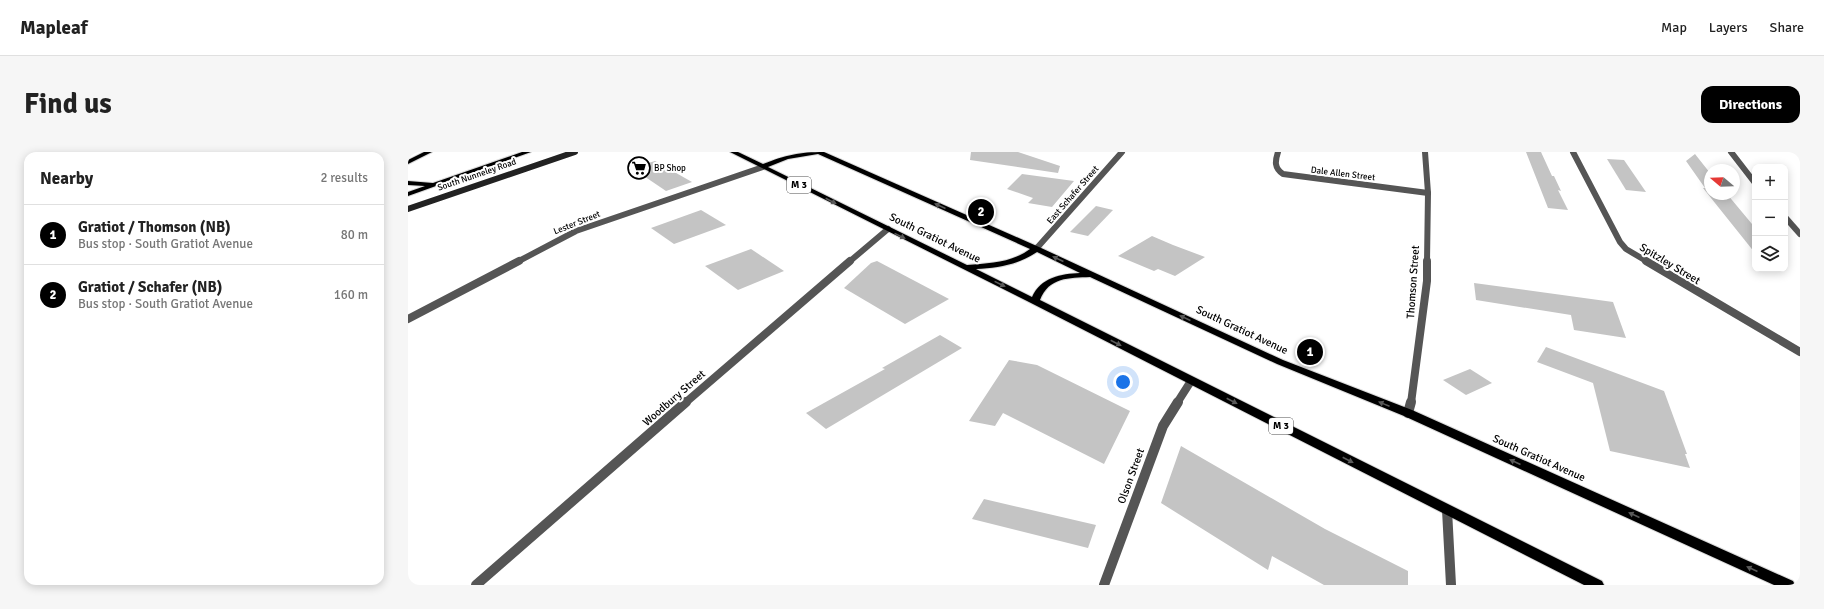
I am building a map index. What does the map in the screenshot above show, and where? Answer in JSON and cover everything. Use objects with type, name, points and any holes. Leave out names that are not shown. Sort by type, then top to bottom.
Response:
[{"type":"main road","points":[[408,162],[429,152]]},
{"type":"main road","points":[[408,194],[528,152]]},
{"type":"main road","name":"South Gratiot Avenue","points":[[733,152],[1035,302],[1597,585]]},
{"type":"main road","points":[[762,167],[786,157],[819,152]]},
{"type":"main road","name":"South Gratiot Avenue","points":[[819,152],[1036,249],[1280,362],[1408,413],[1788,585]]},
{"type":"main road","points":[[408,183],[437,184]]},
{"type":"main road","points":[[965,267],[1003,265],[1016,262],[1036,249]]},
{"type":"main road","points":[[1035,302],[1038,292],[1043,286],[1052,281],[1078,275],[1094,276]]},
{"type":"street","name":"South Nunneley Road","points":[[408,209],[575,152]]},
{"type":"street","name":"East Schafer Street","points":[[1036,249],[1122,152]]},
{"type":"street","name":"Dale Allen Street","points":[[1278,152],[1275,166],[1277,170],[1283,174],[1428,193]]},
{"type":"street","name":"Thomson Street","points":[[1408,413],[1414,391],[1427,282],[1428,193],[1425,152]]},
{"type":"street","name":"Spitzley Street","points":[[1573,152],[1620,242],[1626,249],[1800,352]]},
{"type":"street","points":[[1731,152],[1752,179]]},
{"type":"street","name":"Lester Street","points":[[408,319],[576,231],[762,167]]},
{"type":"street","points":[[1788,220],[1800,234]]},
{"type":"street","name":"Woodbury Street","points":[[476,585],[766,332],[888,229]]},
{"type":"street","name":"Olson Street","points":[[1104,585],[1163,426],[1191,381]]},
{"type":"street","points":[[1447,510],[1451,585]]},
{"type":"building","points":[[971,152],[1018,152],[1060,166],[1058,173],[970,160]]},
{"type":"building","points":[[1526,152],[1541,152],[1561,191],[1558,190],[1568,210],[1548,208]]},
{"type":"building","points":[[1695,154],[1704,165],[1704,187],[1686,161]]},
{"type":"building","points":[[1607,159],[1624,160],[1646,192],[1626,190]]},
{"type":"building","points":[[655,161],[692,182],[666,191],[632,168]]},
{"type":"building","points":[[1022,174],[1074,181],[1052,207],[1028,203],[1033,198],[1007,189]]},
{"type":"building","points":[[1713,200],[1732,200],[1752,224],[1752,249]]},
{"type":"building","points":[[1096,206],[1113,210],[1088,236],[1070,232]]},
{"type":"building","points":[[701,210],[726,225],[674,244],[651,228]]},
{"type":"building","points":[[1152,236],[1205,257],[1175,276],[1158,269],[1154,271],[1118,256]]},
{"type":"building","points":[[751,249],[784,271],[738,290],[705,266]]},
{"type":"building","points":[[877,261],[949,299],[905,324],[844,288],[871,263]]},
{"type":"building","points":[[1474,283],[1613,302],[1626,338],[1574,330],[1571,315],[1476,300]]},
{"type":"building","points":[[940,335],[962,348],[826,429],[806,413],[885,369],[882,368]]},
{"type":"building","points":[[1546,347],[1664,391],[1687,454],[1685,454],[1690,468],[1610,451],[1593,383],[1537,362]]},
{"type":"building","points":[[1009,360],[1037,365],[1130,411],[1104,464],[1003,413],[995,426],[969,421]]},
{"type":"building","points":[[1470,369],[1492,383],[1466,395],[1443,380]]},
{"type":"building","points":[[1181,446],[1325,529],[1408,571],[1408,585],[1324,585],[1272,556],[1268,570],[1161,503]]},
{"type":"building","points":[[984,499],[1096,525],[1088,548],[972,519]]},
{"type":"place","name":"BP Shop","points":[[639,168]]},
{"type":"place","name":"Gratiot / Schafer (NB)","points":[[981,212]]},
{"type":"place","name":"Gratiot / Thomson (NB)","points":[[1310,352]]}]
